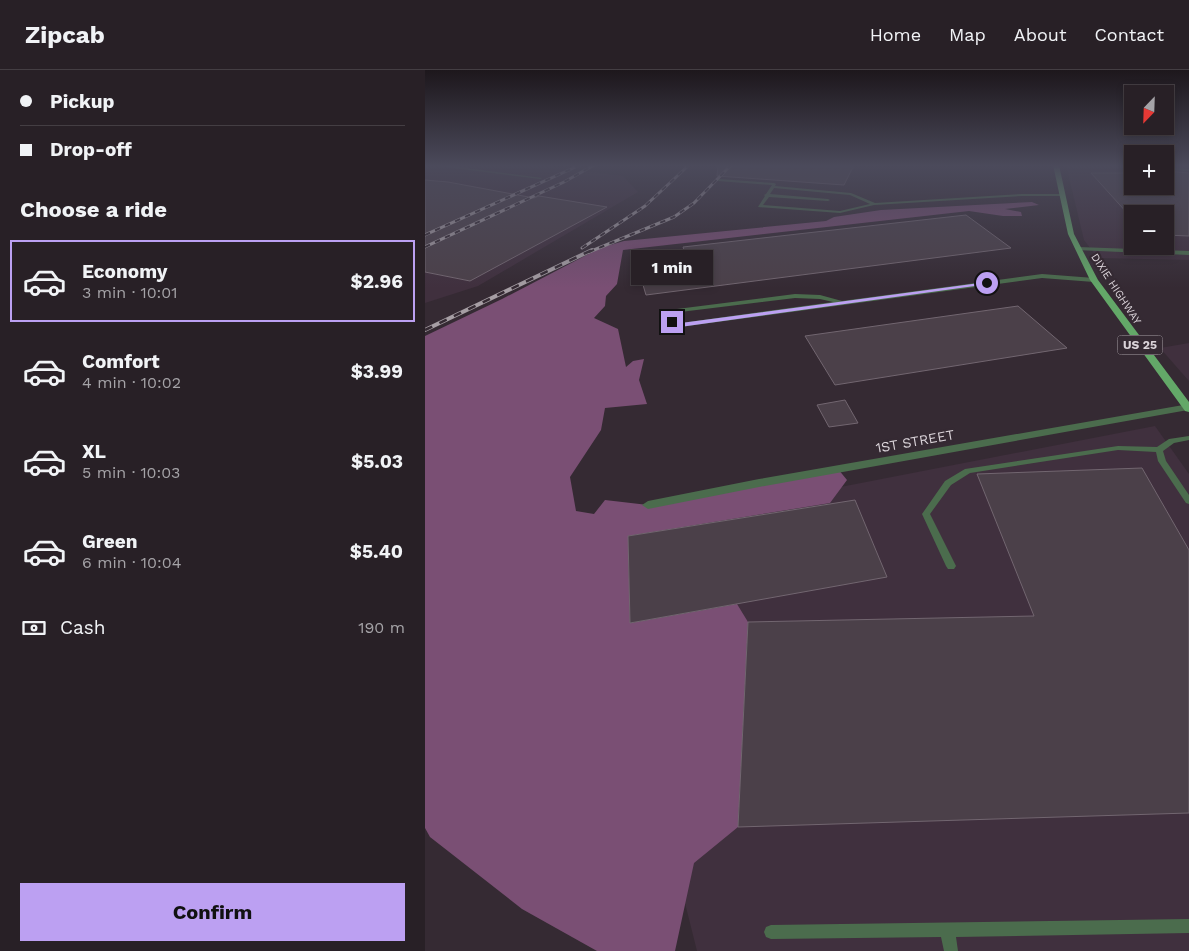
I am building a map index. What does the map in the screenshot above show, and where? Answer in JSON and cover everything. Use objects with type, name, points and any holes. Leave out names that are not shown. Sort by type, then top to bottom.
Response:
[{"type":"main road","name":"DIXIE HIGHWAY","points":[[1065,206],[1071,234],[1094,280],[1188,408]]},
{"type":"street","name":"1ST STREET","points":[[648,505],[759,482],[1188,408]]},
{"type":"lane","points":[[760,206],[822,211],[855,210],[867,206]]},
{"type":"lane","points":[[822,211],[825,206]]},
{"type":"lane","points":[[1078,249],[1189,253]]},
{"type":"lane","points":[[842,303],[820,297],[795,296],[669,312],[672,322],[680,325],[1042,276],[1094,280]]},
{"type":"lane","points":[[951,566],[926,514],[947,483],[968,471],[1118,448],[1159,450],[1172,441],[1189,438]]},
{"type":"lane","points":[[1159,450],[1162,460],[1189,501]]},
{"type":"lane","points":[[771,932],[1189,926]]},
{"type":"lane","points":[[947,929],[951,951]]},
{"type":"shaded area","points":[[425,206],[614,206],[478,286],[425,303]]},
{"type":"shaded area","points":[[954,206],[1030,206],[1005,209],[1021,212],[1022,216],[1003,216],[969,211],[623,250],[617,284],[606,296],[605,306],[594,318],[618,329],[626,367],[633,361],[644,359],[639,380],[647,404],[605,408],[601,430],[570,477],[576,511],[594,514],[605,500],[648,505],[838,469],[847,480],[830,503],[628,536],[630,623],[737,604],[748,622],[738,827],[694,863],[675,951],[597,951],[522,909],[430,837],[425,828],[425,336],[502,299],[600,248],[624,241],[826,221],[834,217],[881,210]]},
{"type":"shaded area","points":[[1076,206],[1124,206],[1124,255],[1174,255],[1174,206],[1189,206],[1189,260],[1098,258],[1084,240]]},
{"type":"shaded area","points":[[1189,343],[1189,381],[1160,348]]},
{"type":"shaded area","points":[[1155,426],[1189,474],[1189,951],[697,951],[593,535]]},
{"type":"building","points":[[425,206],[607,207],[470,281],[425,272]]},
{"type":"building","points":[[1174,206],[1189,206],[1189,236],[1174,235]]},
{"type":"building","points":[[966,215],[1011,248],[646,295],[635,258],[685,252],[683,247]]},
{"type":"building","points":[[1018,306],[1067,348],[835,385],[805,336]]},
{"type":"building","points":[[845,400],[858,423],[829,427],[817,405]]},
{"type":"building","points":[[1142,468],[1189,550],[1189,813],[738,827],[748,622],[1034,616],[977,474]]},
{"type":"building","points":[[855,500],[887,577],[630,623],[628,536]]},
{"type":"railway","points":[[425,235],[489,206]]},
{"type":"railway","points":[[425,247],[512,206]]},
{"type":"railway","points":[[582,248],[645,206]]},
{"type":"railway","points":[[589,252],[674,217],[690,206]]},
{"type":"railway","points":[[425,330],[592,250]]},
{"type":"route","points":[[672,322],[680,325],[987,283]]}]
